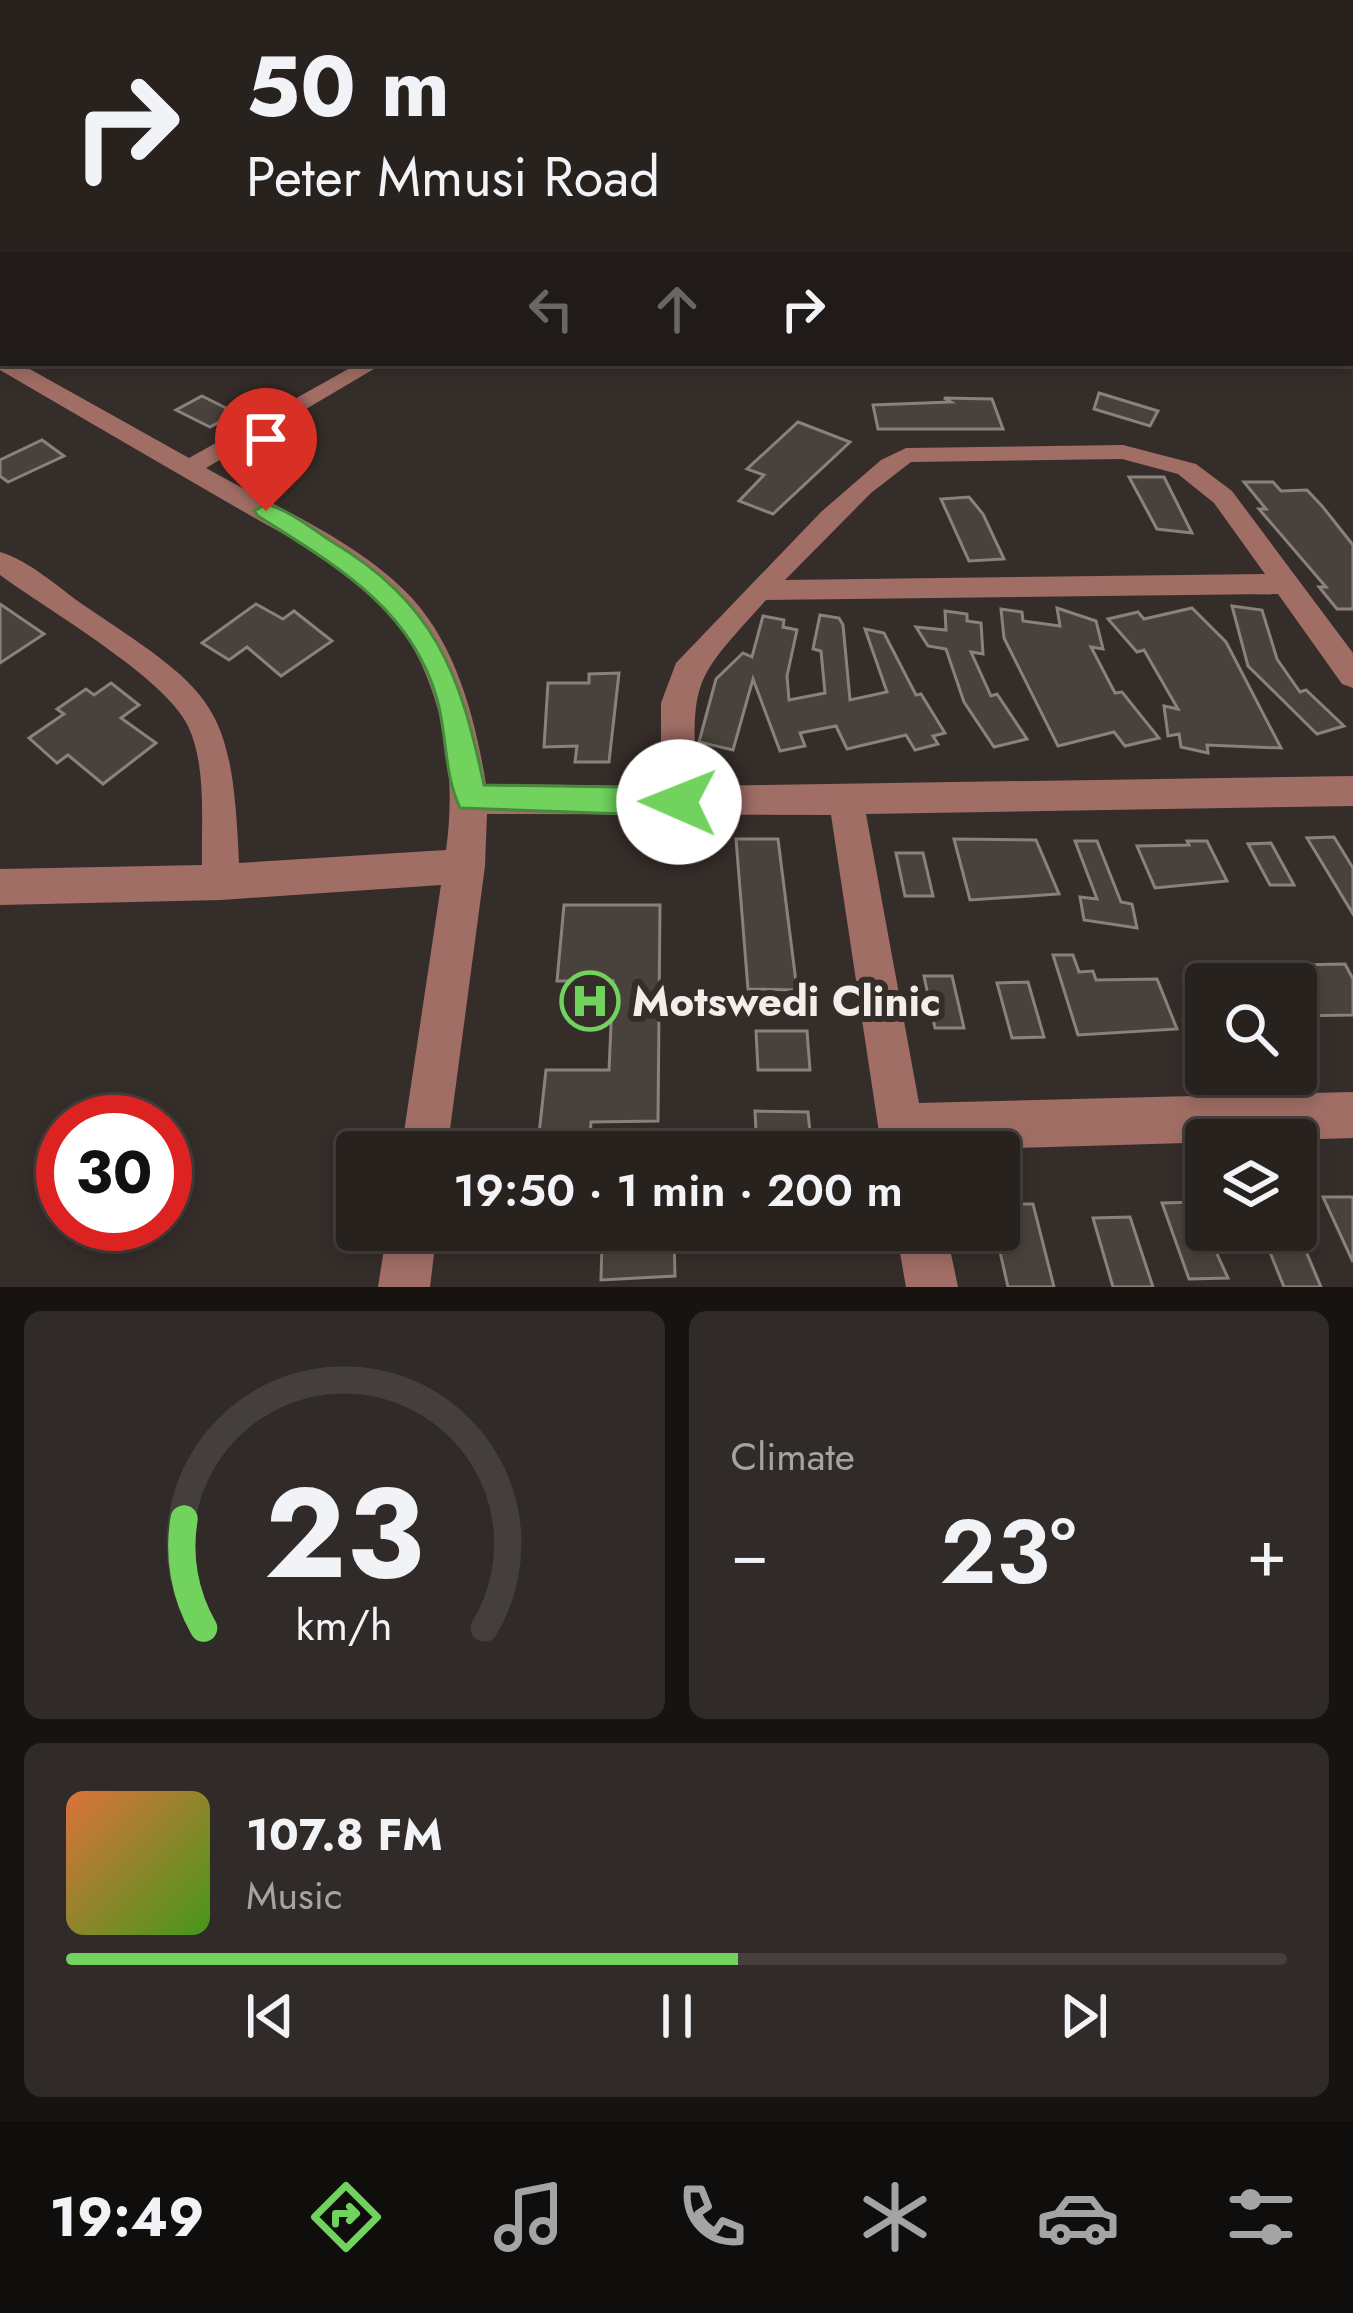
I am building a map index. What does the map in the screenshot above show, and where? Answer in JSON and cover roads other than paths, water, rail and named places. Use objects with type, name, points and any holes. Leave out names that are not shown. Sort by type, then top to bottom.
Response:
[{"type":"street","points":[[190,467],[369,366]]},
{"type":"street","points":[[8,374],[190,467],[341,556],[396,598],[439,664],[462,740],[471,799],[466,866],[427,1131]]},
{"type":"street","points":[[679,802],[680,685],[695,658],[885,464],[933,452],[1123,452],[1168,462],[1214,487],[1353,676]]},
{"type":"street","points":[[0,561],[160,677],[202,718],[216,797],[220,882]]},
{"type":"street","points":[[764,590],[1285,584]]},
{"type":"street","points":[[471,799],[679,802],[1353,791]]},
{"type":"street","points":[[846,800],[901,1131]]},
{"type":"street","points":[[0,887],[220,882],[466,866]]},
{"type":"street","points":[[1020,1133],[1353,1115]]},
{"type":"street","points":[[404,1287],[409,1251]]},
{"type":"street","points":[[925,1251],[932,1287]]},
{"type":"place","name":"Motswedi Clinic","points":[[590,1001]]}]
